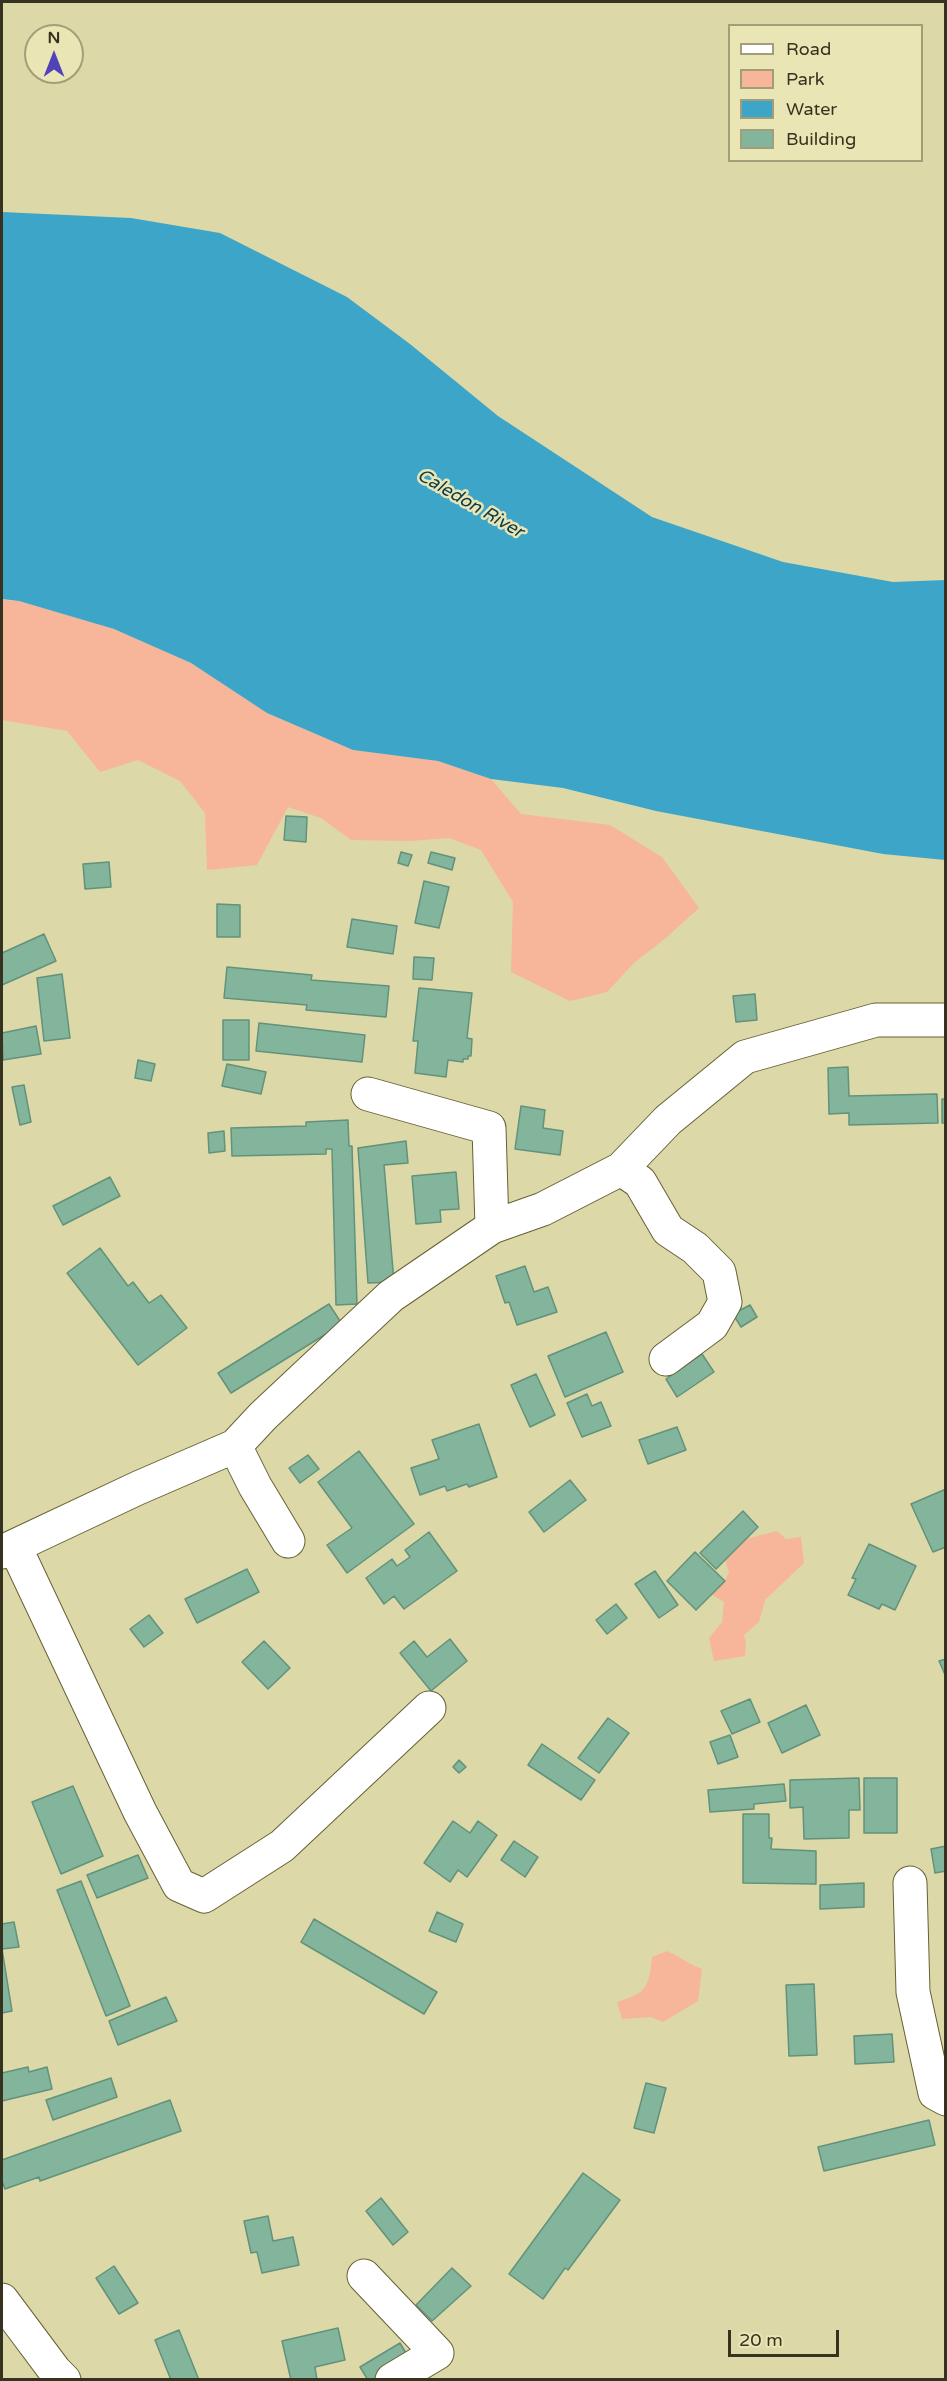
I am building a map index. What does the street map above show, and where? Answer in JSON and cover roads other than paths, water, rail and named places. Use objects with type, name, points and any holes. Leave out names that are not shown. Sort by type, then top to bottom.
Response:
[{"type":"street","points":[[429,1708],[282,1846],[204,1896],[179,1885],[8,1549],[138,1488],[235,1446],[263,1416],[391,1296],[492,1227],[543,1209],[621,1169],[668,1120],[745,1057],[876,1020],[945,1020]]},
{"type":"street","points":[[368,1094],[489,1128],[492,1227]]},
{"type":"street","points":[[621,1169],[640,1182],[668,1230],[695,1248],[719,1272],[725,1302],[712,1326],[666,1359]]},
{"type":"street","points":[[235,1446],[255,1486],[288,1541]]},
{"type":"street","points":[[910,1883],[913,1992],[935,2093],[945,2100]]},
{"type":"street","points":[[364,2276],[437,2353],[392,2379]]},
{"type":"street","points":[[2,2300],[56,2372],[64,2379]]},
{"type":"water","name":"Caledon River","points":[[2,212],[131,218],[220,233],[347,297],[410,344],[498,416],[652,517],[783,562],[893,582],[945,580],[945,860],[883,854],[656,811],[563,788],[491,779],[438,761],[353,750],[267,713],[191,663],[114,629],[19,601],[2,599]]}]
